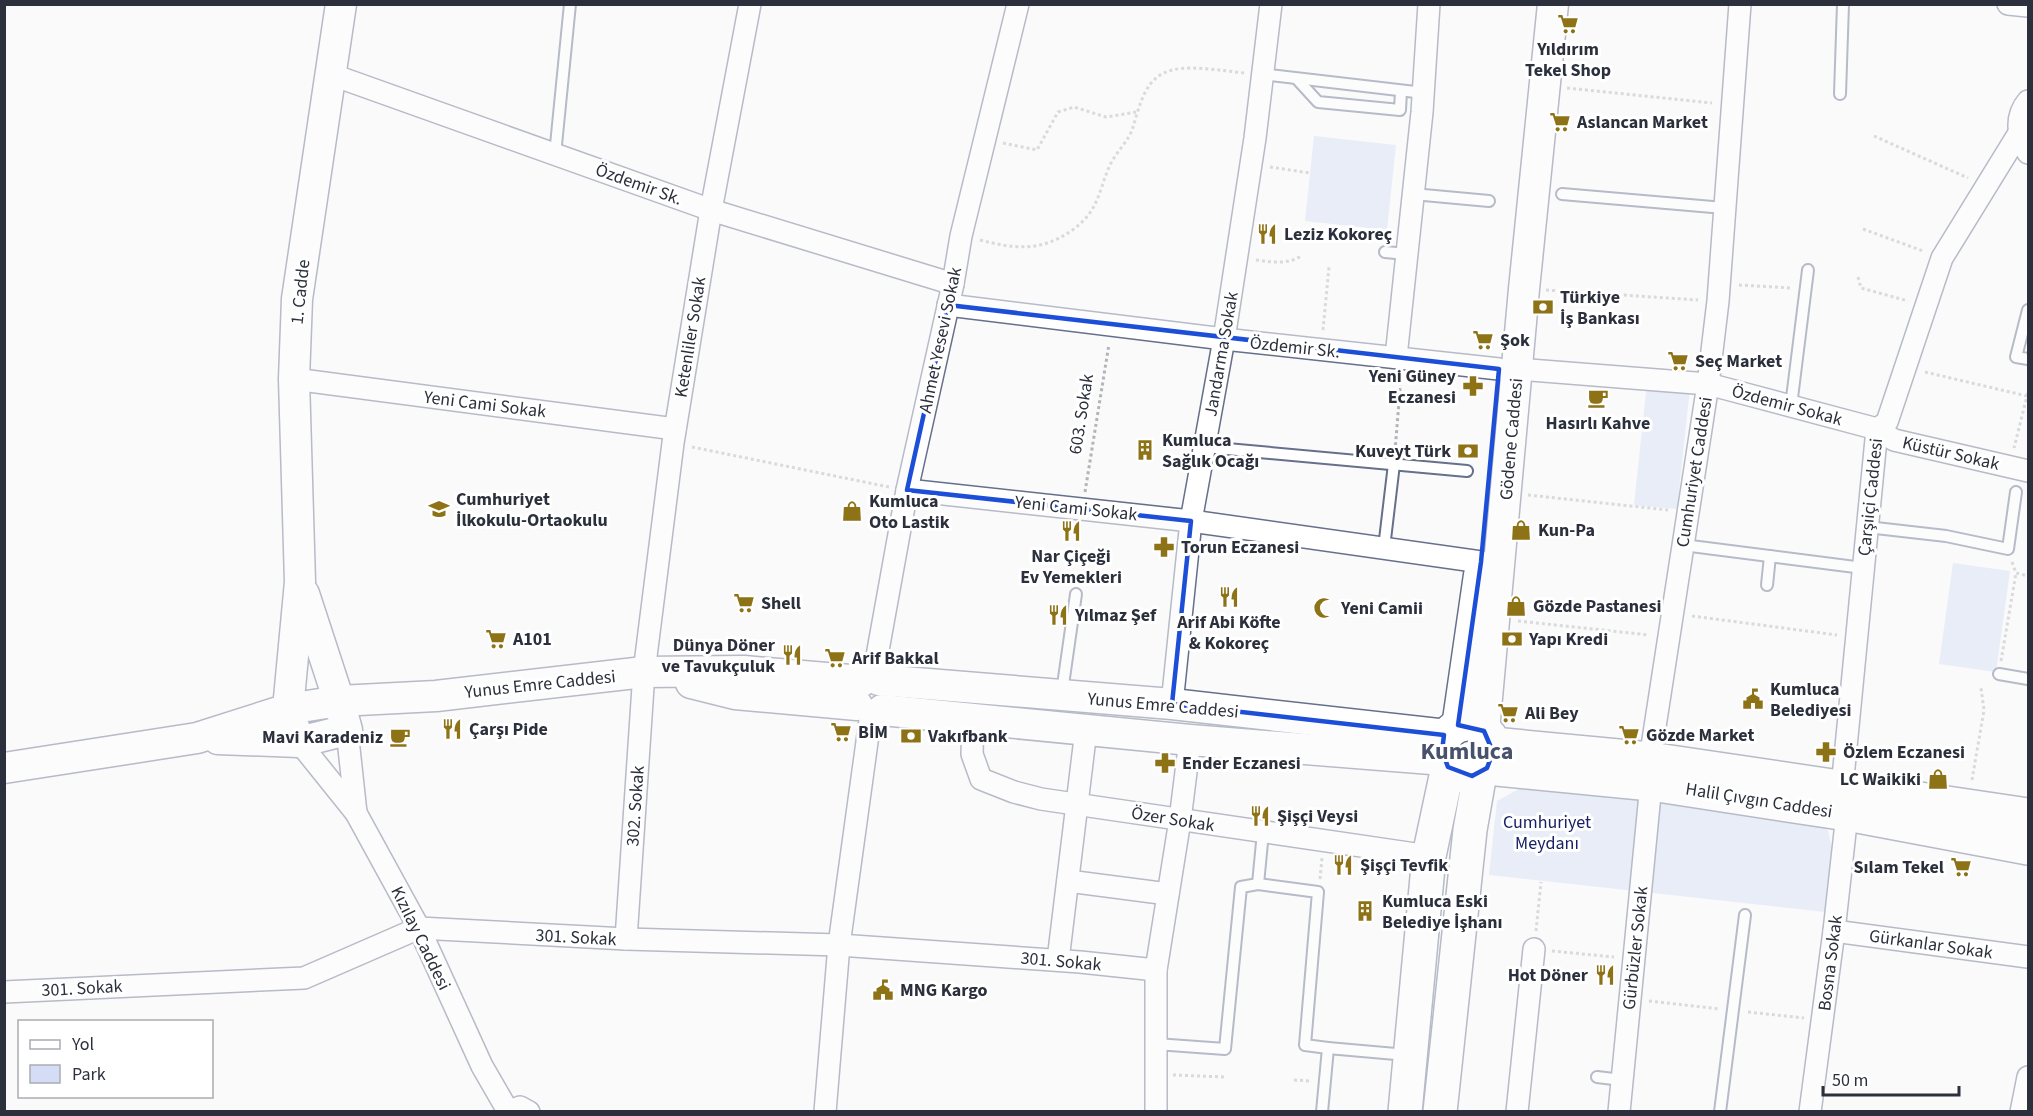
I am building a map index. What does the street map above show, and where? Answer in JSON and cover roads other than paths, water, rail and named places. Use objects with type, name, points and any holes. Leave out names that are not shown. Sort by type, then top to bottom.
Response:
[{"type":"highway","name":"Halil Çıvgın Caddesi","points":[[1468,751],[1650,772],[1844,801],[2028,848]]},
{"type":"highway","points":[[1405,1112],[1429,856],[1468,751]]},
{"type":"highway","points":[[1440,1112],[1470,830],[1468,751]]},
{"type":"highway","name":"Halil Çıvgın Caddesi","points":[[1844,801],[1968,806],[2028,815]]},
{"type":"street","name":"1. Cadde","points":[[288,710],[300,582],[294,379],[297,299],[341,4]]},
{"type":"street","name":"Ketenliler Sokak","points":[[644,672],[674,436],[711,210],[750,4]]},
{"type":"street","name":"Ahmet Yesevi Sokak","points":[[824,1109],[839,945],[871,695],[907,490],[961,236],[1018,4]]},
{"type":"street","name":"Jandarma Sokak","points":[[1172,704],[1191,520],[1237,257],[1271,4]]},
{"type":"street","points":[[1400,358],[1407,254],[1424,93],[1429,4]]},
{"type":"street","name":"Gödene Caddesi","points":[[1468,751],[1494,618],[1506,492],[1514,203],[1535,4]]},
{"type":"street","name":"Gödene Caddesi","points":[[1468,751],[1481,562],[1508,369],[1524,289],[1552,4]]},
{"type":"street","name":"Cumhuriyet Caddesi","points":[[1650,772],[1708,384],[1718,292],[1740,4]]},
{"type":"street","points":[[2008,4],[2028,6]]},
{"type":"street","name":"Özdemir Sk.","points":[[330,74],[711,210],[952,284]]},
{"type":"street","name":"Çarşıiçi Caddesi","points":[[1844,801],[1856,638],[1877,429],[1887,422],[1942,258],[2019,133],[2019,119],[2028,101]]},
{"type":"street","points":[[2019,133],[2028,153]]},
{"type":"street","name":"Özdemir Sk.","points":[[948,305],[1224,339],[1508,369]]},
{"type":"street","name":"Özdemir Sokak","points":[[1508,369],[1708,384],[1877,429]]},
{"type":"street","name":"Yeni Cami Sokak","points":[[294,379],[674,436]]},
{"type":"street","name":"Küstür Sokak","points":[[1877,429],[1894,440],[2019,469]]},
{"type":"street","name":"Yeni Cami Sokak","points":[[907,490],[1191,520],[1481,562]]},
{"type":"street","name":"1. Cadde","points":[[300,582],[347,730]]},
{"type":"street","name":"Yunus Emre Caddesi","points":[[288,710],[339,701],[436,696],[644,672],[744,671],[871,695],[973,718],[1190,740],[1468,751]]},
{"type":"street","name":"302. Sokak","points":[[626,939],[644,672]]},
{"type":"street","name":"Yunus Emre Caddesi","points":[[871,695],[1061,695],[1172,704],[1468,751]]},
{"type":"street","name":"Yunus Emre Caddesi","points":[[299,742],[347,730],[436,696]]},
{"type":"street","points":[[4,768],[197,738],[288,710],[299,742],[197,738]]},
{"type":"street","name":"Özer Sokak","points":[[973,718],[972,754],[981,779],[1014,792],[1041,799],[1429,856]]},
{"type":"street","name":"Kızılay Caddesi","points":[[347,730],[356,813]]},
{"type":"street","points":[[1058,960],[1086,730]]},
{"type":"street","points":[[1156,1112],[1156,970],[1180,820],[1190,740]]},
{"type":"street","name":"Kızılay Caddesi","points":[[299,742],[356,813],[418,928],[482,1066],[516,1110]]},
{"type":"street","name":"Gürbüzler Sokak","points":[[1619,1112],[1650,772]]},
{"type":"street","name":"Bosna Sokak","points":[[1810,1112],[1834,930],[1844,801]]},
{"type":"street","points":[[1068,881],[1168,894]]},
{"type":"street","name":"301. Sokak","points":[[4,992],[304,978],[418,928],[626,939],[839,945],[1058,960],[1156,970]]},
{"type":"street","name":"Gürkanlar Sokak","points":[[1834,930],[2028,957]]},
{"type":"street","points":[[1517,1112],[1534,949]]},
{"type":"street","points":[[2020,1112],[2028,1077]]},
{"type":"lane","points":[[555,155],[570,4]]},
{"type":"lane","points":[[1840,94],[1844,4]]},
{"type":"lane","points":[[1262,74],[1424,93]]},
{"type":"lane","points":[[1297,79],[1318,102],[1400,110],[1401,91]]},
{"type":"lane","points":[[1413,194],[1490,201]]},
{"type":"lane","points":[[1562,194],[1724,208]]},
{"type":"lane","points":[[1384,252],[1407,254]]},
{"type":"lane","points":[[1791,406],[1808,270]]},
{"type":"lane","points":[[2028,310],[2016,357],[2028,359]]},
{"type":"lane","points":[[1205,447],[1467,471]]},
{"type":"lane","points":[[1384,548],[1394,465]]},
{"type":"lane","points":[[1867,527],[1946,536],[2008,549],[2016,492]]},
{"type":"lane","points":[[1683,545],[1863,568]]},
{"type":"lane","points":[[1767,585],[1770,556]]},
{"type":"lane","points":[[1061,695],[1076,594]]},
{"type":"lane","points":[[1999,674],[2028,679]]},
{"type":"lane","points":[[1258,884],[1263,832]]},
{"type":"lane","points":[[1156,1044],[1225,1049],[1241,887],[1258,884],[1318,892],[1300,1045],[1411,1056]]},
{"type":"lane","points":[[1720,1112],[1745,915]]},
{"type":"lane","points":[[1322,1112],[1328,1048]]},
{"type":"lane","points":[[1597,1077],[1622,1080]]},
{"type":"place","name":"Yıldırım Tekel Shop","points":[[1568,24]]},
{"type":"place","name":"Aslancan Market","points":[[1560,122]]},
{"type":"place","name":"Leziz Kokoreç","points":[[1267,234]]},
{"type":"place","name":"Türkiye İş Bankası","points":[[1543,307]]},
{"type":"place","name":"Şok","points":[[1483,340]]},
{"type":"place","name":"Seç Market","points":[[1678,361]]},
{"type":"place","name":"Yeni Güney Eczanesi","points":[[1473,386]]},
{"type":"place","name":"Hasırlı Kahve","points":[[1598,398]]},
{"type":"place","name":"Kumluca Sağlık Ocağı","points":[[1145,450]]},
{"type":"place","name":"Kuveyt Türk","points":[[1468,451]]},
{"type":"place","name":"Cumhuriyet İlkokulu-Ortaokulu","points":[[439,509]]},
{"type":"place","name":"Kumluca Oto Lastik","points":[[852,511]]},
{"type":"place","name":"Kun-Pa","points":[[1521,530]]},
{"type":"place","name":"Nar Çiçeği Ev Yemekleri","points":[[1071,531]]},
{"type":"place","name":"Torun Eczanesi","points":[[1164,547]]},
{"type":"place","name":"Arif Abi Köfte & Kokoreç","points":[[1229,597]]},
{"type":"place","name":"Shell","points":[[744,603]]},
{"type":"place","name":"Gözde Pastanesi","points":[[1516,606]]},
{"type":"place","name":"Yeni Camii","points":[[1324,608]]},
{"type":"place","name":"Yılmaz Şef","points":[[1058,615]]},
{"type":"place","name":"A101","points":[[496,639]]},
{"type":"place","name":"Yapı Kredi","points":[[1512,639]]},
{"type":"place","name":"Dünya Döner ve Tavukçuluk","points":[[792,655]]},
{"type":"place","name":"Arif Bakkal","points":[[835,658]]},
{"type":"place","name":"Kumluca Belediyesi","points":[[1753,699]]},
{"type":"place","name":"Ali Bey","points":[[1508,713]]},
{"type":"place","name":"Çarşı Pide","points":[[452,729]]},
{"type":"place","name":"BİM","points":[[841,732]]},
{"type":"place","name":"Gözde Market","points":[[1629,735]]},
{"type":"place","name":"Vakıfbank","points":[[911,736]]},
{"type":"place","name":"Mavi Karadeniz","points":[[400,737]]},
{"type":"place","name":"Özlem Eczanesi","points":[[1826,752]]},
{"type":"place","name":"Ender Eczanesi","points":[[1165,763]]},
{"type":"place","name":"LC Waikiki","points":[[1938,779]]},
{"type":"place","name":"Şişçi Veysi","points":[[1260,816]]},
{"type":"place","name":"Şişçi Tevfik","points":[[1343,865]]},
{"type":"place","name":"Sılam Tekel","points":[[1961,867]]},
{"type":"place","name":"Kumluca Eski Belediye İşhanı","points":[[1365,911]]},
{"type":"place","name":"Hot Döner","points":[[1605,975]]},
{"type":"place","name":"MNG Kargo","points":[[883,990]]},
{"type":"district","name":"Kumluca","points":[[1467,751]]},
{"type":"park label","name":"Cumhuriyet Meydanı","points":[[1547,832]]}]
